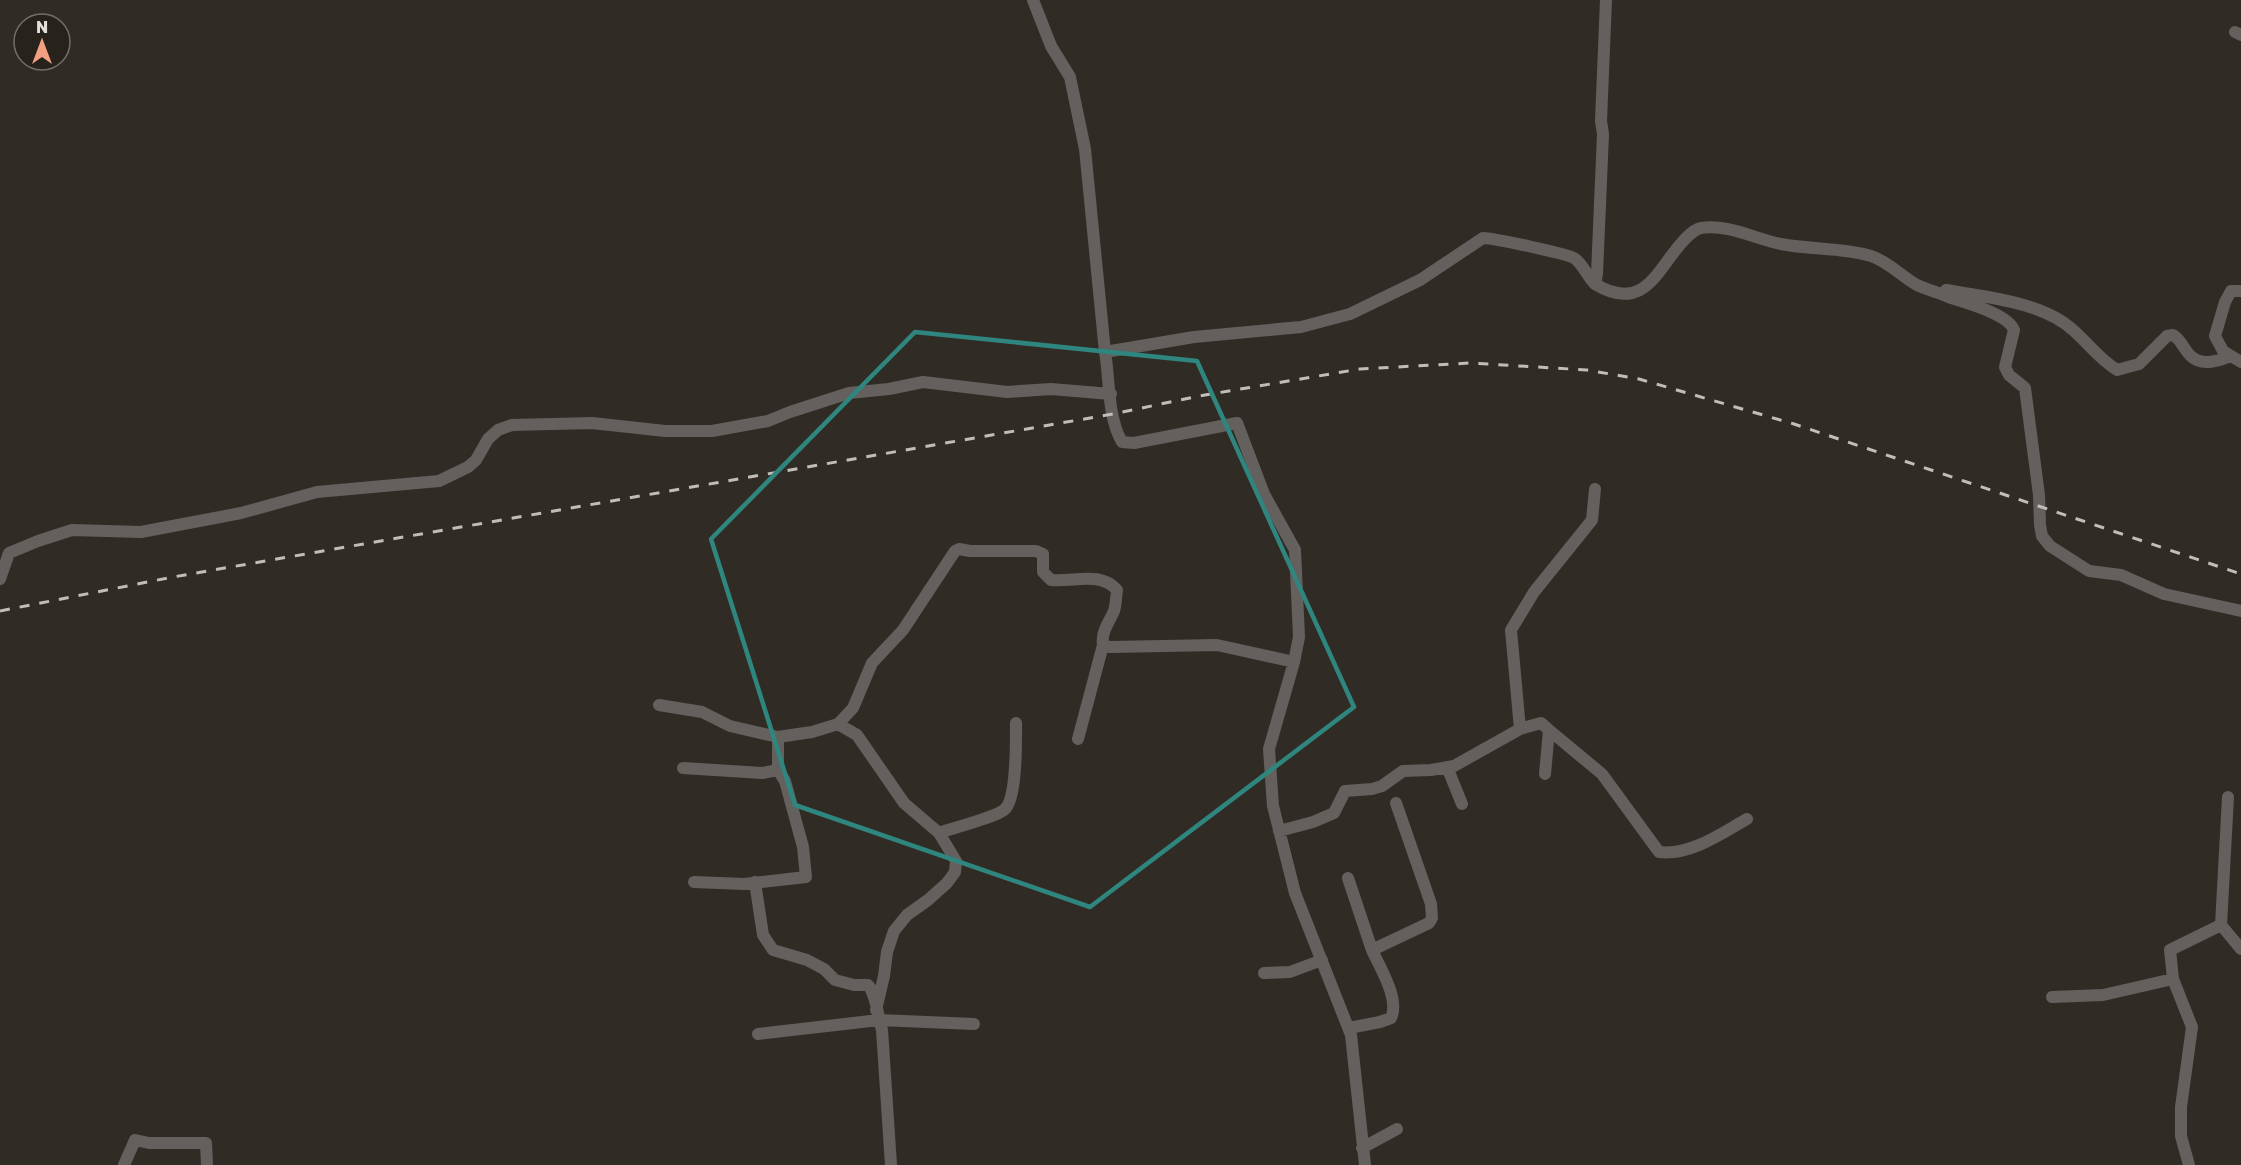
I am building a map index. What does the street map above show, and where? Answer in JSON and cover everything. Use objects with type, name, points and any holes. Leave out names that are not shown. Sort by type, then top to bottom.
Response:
[{"type":"street","points":[[1033,0],[1051,46],[1070,76],[1085,149],[1105,352],[1116,429],[1122,442],[1134,443],[1237,423],[1264,494],[1295,550],[1299,637],[1269,749],[1273,806],[1295,893],[1352,1035],[1365,1165]]},
{"type":"street","points":[[1595,284],[1602,171],[1601,121],[1606,0]]},
{"type":"street","points":[[1105,352],[1206,336],[1301,327],[1350,314],[1420,280],[1484,238],[1495,238],[1572,256],[1595,284],[1605,290],[1621,293],[1643,289],[1655,279],[1667,260],[1691,233],[1699,228],[1731,230],[1780,244],[1859,253],[1890,265],[1921,286],[1990,312],[2012,326],[2014,330],[2005,367],[2009,375],[2025,388],[2039,495],[2040,525],[2042,536],[2050,546],[2089,571],[2121,575],[2164,594],[2241,611]]},
{"type":"street","points":[[1921,286],[2033,308],[2072,329],[2105,363],[2117,370],[2139,364],[2167,336],[2173,334],[2180,339],[2192,358],[2200,361],[2236,359]]},
{"type":"street","points":[[2236,359],[2223,351],[2215,336],[2225,302],[2231,291],[2241,291]]},
{"type":"street","points":[[0,579],[9,553],[72,530],[141,532],[241,513],[318,492],[439,481],[468,467],[479,455],[488,439],[498,430],[512,425],[592,423],[665,431],[712,430],[768,421],[849,393],[889,389],[923,382],[1007,392],[1051,389],[1111,394]]},
{"type":"street","points":[[1520,729],[1510,630],[1534,592],[1592,520],[1595,489]]},
{"type":"street","points":[[659,705],[702,712],[730,726],[778,737],[812,732],[838,724],[853,708],[872,663],[903,630],[955,551],[959,549],[1036,551],[1043,554],[1043,572],[1051,580],[1100,579],[1109,581],[1117,590],[1114,610],[1105,629],[1103,645],[1078,739]]},
{"type":"street","points":[[1103,645],[1110,648],[1216,645],[1294,662]]},
{"type":"street","points":[[939,833],[993,815],[1006,808],[1011,794],[1016,762],[1016,723]]},
{"type":"street","points":[[1279,831],[1313,822],[1334,813],[1345,791],[1382,786],[1403,771],[1447,767],[1472,757],[1520,729],[1541,723],[1602,774],[1659,852],[1672,854],[1710,840],[1747,819]]},
{"type":"street","points":[[838,724],[857,735],[904,803],[939,833],[956,861],[955,872],[946,883],[907,915],[894,931],[886,952],[878,1015]]},
{"type":"street","points":[[1545,774],[1549,730]]},
{"type":"street","points":[[694,882],[744,884],[806,877],[803,847],[785,781],[778,770],[778,737]]},
{"type":"street","points":[[1447,767],[1462,804]]},
{"type":"street","points":[[683,768],[762,773],[778,770]]},
{"type":"street","points":[[2228,797],[2221,926],[2241,949]]},
{"type":"street","points":[[1372,950],[1429,923],[1432,918],[1431,904],[1396,803]]},
{"type":"street","points":[[1348,878],[1372,950],[1391,994],[1394,1011],[1391,1018],[1348,1028]]},
{"type":"street","points":[[755,882],[764,935],[773,950],[807,960],[824,969],[835,980],[854,985],[868,985],[874,991],[882,1030],[891,1165]]},
{"type":"street","points":[[2189,1165],[2181,1136],[2181,1107],[2192,1027],[2173,979],[2170,950],[2221,926]]},
{"type":"street","points":[[1264,973],[1290,972],[1322,960]]},
{"type":"street","points":[[2052,997],[2103,995],[2173,979]]},
{"type":"street","points":[[758,1034],[878,1015],[974,1024]]},
{"type":"street","points":[[1362,1148],[1397,1129]]},
{"type":"street","points":[[124,1165],[135,1140],[149,1143],[207,1143],[207,1165]]},
{"type":"highlighted area","points":[[915,332],[1197,361],[1354,707],[1090,907],[795,805],[711,539]]},
{"type":"railway","points":[[0,611],[173,577],[1113,414],[1199,396],[1360,369],[1470,363],[1587,370],[1639,379],[1794,424],[2241,574]]}]
